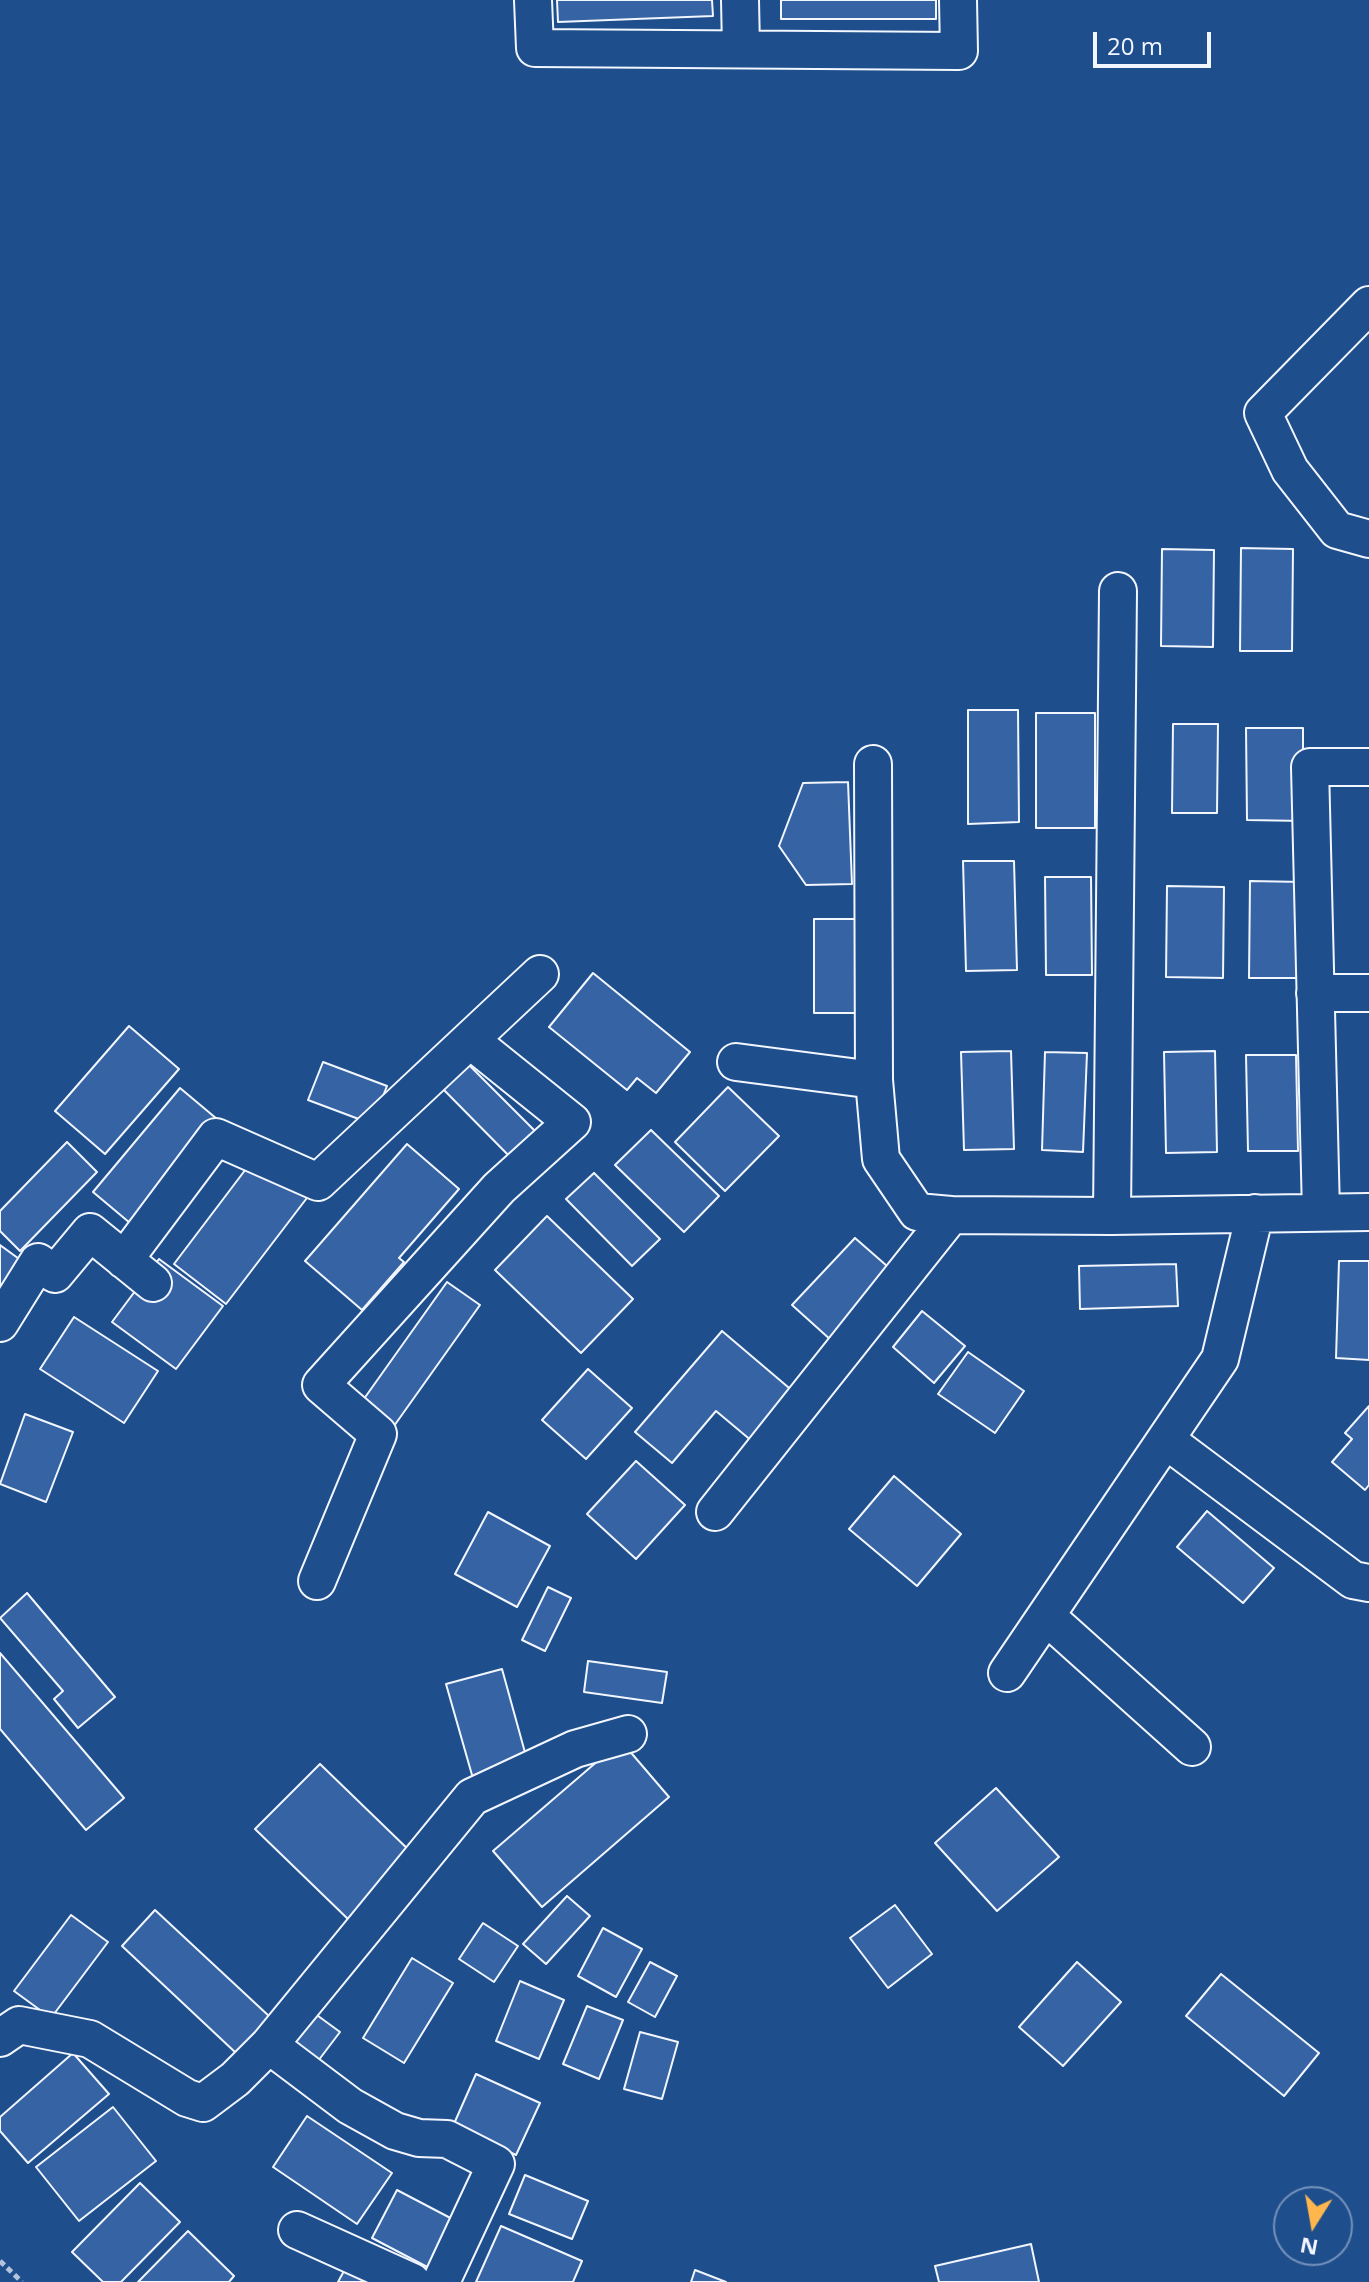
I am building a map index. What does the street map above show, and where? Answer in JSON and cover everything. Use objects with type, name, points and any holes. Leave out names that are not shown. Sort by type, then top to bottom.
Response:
[{"type":"street","points":[[533,0],[535,48],[959,51],[958,0]]},
{"type":"street","points":[[740,0],[741,48]]},
{"type":"street","points":[[1369,305],[1263,413],[1290,470],[1337,530],[1369,539]]},
{"type":"street","points":[[1112,1216],[1118,591]]},
{"type":"street","points":[[873,764],[874,1080],[881,1159],[917,1212],[1112,1216],[1369,1212]]},
{"type":"street","points":[[1321,1212],[1310,767],[1369,767]]},
{"type":"street","points":[[124,1260],[216,1137],[318,1182],[540,974]]},
{"type":"street","points":[[1315,993],[1369,993]]},
{"type":"street","points":[[317,1581],[378,1434],[321,1385],[499,1188],[572,1122],[470,1040]]},
{"type":"street","points":[[736,1062],[874,1080]]},
{"type":"street","points":[[1007,1673],[1220,1359],[1255,1213]]},
{"type":"street","points":[[715,1512],[951,1215]]},
{"type":"street","points":[[0,1323],[38,1262],[55,1274],[90,1232],[153,1283]]},
{"type":"street","points":[[1166,1440],[1353,1580],[1369,1583]]},
{"type":"street","points":[[1046,1616],[1192,1747]]},
{"type":"street","points":[[0,2038],[19,2025],[90,2039],[187,2098],[203,2103],[235,2079],[269,2045],[472,1797],[575,1749],[628,1734]]},
{"type":"street","points":[[269,2045],[350,2106],[395,2131],[419,2138],[447,2139],[496,2164],[441,2282]]},
{"type":"street","points":[[297,2230],[412,2282]]},
{"type":"path","points":[[0,2261],[22,2282]]},
{"type":"building","points":[[557,0],[712,0],[713,16],[558,22]]},
{"type":"building","points":[[781,0],[936,0],[936,19],[781,19]]},
{"type":"building","points":[[1241,548],[1293,549],[1292,651],[1240,651]]},
{"type":"building","points":[[1162,549],[1214,550],[1213,647],[1161,646]]},
{"type":"building","points":[[968,710],[1018,710],[1019,822],[968,824]]},
{"type":"building","points":[[1036,713],[1095,713],[1095,828],[1036,828]]},
{"type":"building","points":[[1173,724],[1218,724],[1217,813],[1172,813]]},
{"type":"building","points":[[1246,728],[1303,728],[1303,821],[1247,820]]},
{"type":"building","points":[[848,782],[852,884],[806,885],[779,846],[803,783]]},
{"type":"building","points":[[963,861],[1014,861],[1017,970],[966,971]]},
{"type":"building","points":[[1045,877],[1091,877],[1092,975],[1046,975]]},
{"type":"building","points":[[1250,881],[1303,882],[1302,978],[1249,978]]},
{"type":"building","points":[[1167,886],[1224,887],[1223,978],[1166,977]]},
{"type":"building","points":[[814,919],[866,919],[866,1013],[814,1013]]},
{"type":"building","points":[[593,973],[690,1052],[656,1093],[637,1078],[627,1090],[549,1027]]},
{"type":"building","points":[[129,1026],[179,1069],[105,1154],[55,1111]]},
{"type":"building","points":[[1011,1051],[1014,1149],[964,1150],[961,1052]]},
{"type":"building","points":[[1215,1051],[1217,1152],[1166,1153],[1164,1052]]},
{"type":"building","points":[[1045,1052],[1087,1053],[1083,1152],[1042,1150]]},
{"type":"building","points":[[1246,1055],[1296,1055],[1298,1151],[1248,1151]]},
{"type":"building","points":[[323,1062],[387,1086],[372,1124],[308,1100]]},
{"type":"building","points":[[466,1062],[543,1139],[518,1165],[441,1087]]},
{"type":"building","points":[[728,1087],[779,1136],[725,1191],[675,1142]]},
{"type":"building","points":[[180,1088],[217,1119],[130,1223],[93,1192]]},
{"type":"building","points":[[651,1130],[719,1196],[684,1232],[615,1165]]},
{"type":"building","points":[[67,1142],[97,1172],[20,1251],[0,1231],[0,1211]]},
{"type":"building","points":[[407,1144],[459,1189],[399,1258],[404,1262],[362,1310],[305,1261]]},
{"type":"building","points":[[255,1157],[313,1190],[226,1304],[174,1264]]},
{"type":"building","points":[[594,1173],[660,1239],[632,1266],[566,1199]]},
{"type":"building","points":[[547,1216],[633,1299],[581,1353],[495,1270]]},
{"type":"building","points":[[855,1238],[895,1273],[832,1341],[792,1305]]},
{"type":"building","points":[[0,1245],[37,1272],[0,1321]]},
{"type":"building","points":[[159,1259],[223,1306],[176,1369],[112,1322]]},
{"type":"building","points":[[1339,1261],[1369,1261],[1369,1360],[1336,1358]]},
{"type":"building","points":[[1176,1264],[1178,1306],[1080,1309],[1079,1266]]},
{"type":"building","points":[[447,1282],[480,1305],[394,1426],[361,1403]]},
{"type":"building","points":[[922,1311],[965,1346],[934,1383],[893,1347]]},
{"type":"building","points":[[74,1317],[158,1371],[124,1423],[40,1369]]},
{"type":"building","points":[[722,1331],[795,1393],[753,1442],[716,1411],[672,1463],[635,1432]]},
{"type":"building","points":[[968,1352],[1024,1391],[995,1433],[938,1394]]},
{"type":"building","points":[[588,1369],[632,1408],[586,1459],[542,1420]]},
{"type":"building","points":[[1369,1406],[1369,1485],[1365,1490],[1332,1462],[1352,1439],[1345,1433]]},
{"type":"building","points":[[25,1414],[73,1432],[46,1502],[0,1484]]},
{"type":"building","points":[[636,1461],[685,1505],[636,1559],[587,1514]]},
{"type":"building","points":[[894,1476],[961,1534],[917,1586],[849,1529]]},
{"type":"building","points":[[1207,1511],[1274,1568],[1243,1603],[1177,1547]]},
{"type":"building","points":[[488,1512],[550,1546],[517,1607],[455,1574]]},
{"type":"building","points":[[548,1587],[571,1598],[545,1651],[522,1640]]},
{"type":"building","points":[[27,1593],[115,1697],[78,1728],[54,1699],[63,1691],[0,1618]]},
{"type":"building","points":[[0,1653],[124,1798],[86,1830],[0,1729]]},
{"type":"building","points":[[588,1661],[667,1672],[662,1703],[584,1692]]},
{"type":"building","points":[[502,1669],[529,1767],[474,1782],[446,1684]]},
{"type":"building","points":[[621,1741],[669,1797],[542,1907],[493,1851]]},
{"type":"building","points":[[320,1764],[415,1856],[350,1921],[255,1829]]},
{"type":"building","points":[[996,1788],[1059,1857],[997,1911],[935,1843]]},
{"type":"building","points":[[567,1896],[590,1916],[546,1964],[523,1944]]},
{"type":"building","points":[[895,1905],[932,1954],[888,1988],[850,1938]]},
{"type":"building","points":[[155,1910],[270,2017],[236,2053],[122,1946]]},
{"type":"building","points":[[71,1915],[108,1942],[51,2018],[14,1991]]},
{"type":"building","points":[[483,1923],[518,1946],[494,1982],[459,1959]]},
{"type":"building","points":[[603,1928],[642,1949],[616,1997],[578,1976]]},
{"type":"building","points":[[412,1958],[453,1983],[404,2063],[363,2038]]},
{"type":"building","points":[[650,1962],[677,1976],[655,2017],[628,2002]]},
{"type":"building","points":[[1077,1962],[1121,2002],[1063,2066],[1019,2027]]},
{"type":"building","points":[[1221,1974],[1319,2053],[1284,2096],[1186,2016]]},
{"type":"building","points":[[520,1981],[564,2000],[539,2059],[496,2041]]},
{"type":"building","points":[[587,2006],[623,2020],[599,2079],[563,2064]]},
{"type":"building","points":[[310,2010],[340,2032],[315,2065],[285,2042]]},
{"type":"building","points":[[640,2032],[678,2042],[662,2099],[624,2089]]},
{"type":"building","points":[[73,2053],[109,2094],[28,2163],[0,2131],[0,2117]]},
{"type":"building","points":[[476,2074],[540,2103],[516,2155],[453,2126]]},
{"type":"building","points":[[113,2107],[156,2161],[79,2221],[36,2167]]},
{"type":"building","points":[[307,2116],[392,2173],[357,2224],[273,2167]]},
{"type":"building","points":[[525,2175],[588,2201],[572,2239],[509,2214]]},
{"type":"building","points":[[140,2183],[180,2222],[121,2282],[103,2282],[72,2252]]},
{"type":"building","points":[[397,2190],[458,2222],[433,2270],[372,2238]]},
{"type":"building","points":[[501,2226],[582,2261],[573,2282],[476,2282]]},
{"type":"building","points":[[188,2231],[234,2276],[229,2282],[138,2282]]},
{"type":"building","points":[[1031,2244],[1039,2282],[939,2282],[935,2266]]},
{"type":"building","points":[[351,2258],[398,2282],[338,2282]]},
{"type":"building","points":[[695,2270],[726,2282],[691,2282]]}]
